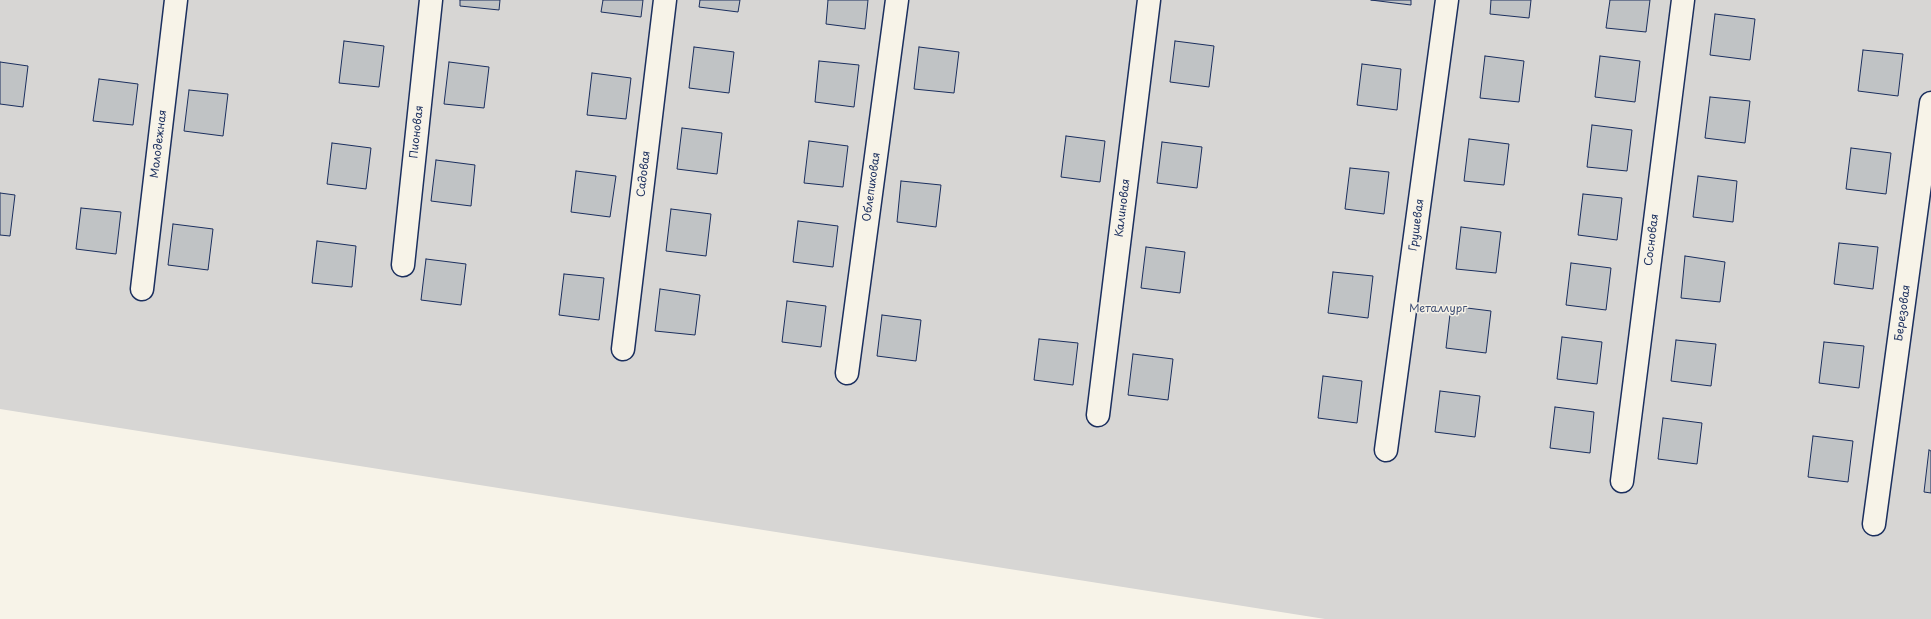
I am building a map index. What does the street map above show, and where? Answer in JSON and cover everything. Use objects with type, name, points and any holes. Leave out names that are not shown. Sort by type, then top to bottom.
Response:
[{"type":"street","name":"Молодежная","points":[[142,289],[176,0]]},
{"type":"street","name":"Пионовая","points":[[403,265],[431,0]]},
{"type":"street","name":"Садовая","points":[[623,349],[665,0]]},
{"type":"street","name":"Облепиховая","points":[[847,373],[897,0]]},
{"type":"street","name":"Калиновая","points":[[1098,415],[1149,0]]},
{"type":"street","name":"Грушевая","points":[[1386,450],[1447,0]]},
{"type":"street","name":"Сосновая","points":[[1622,481],[1682,0]]},
{"type":"street","name":"Березовая","points":[[1874,524],[1931,103]]},
{"type":"green space","name":"Металлург","points":[[0,0],[1931,0],[1931,619],[1325,619],[0,409]]},
{"type":"building","points":[[460,0],[500,0],[499,10],[460,6]]},
{"type":"building","points":[[603,0],[643,0],[641,17],[601,12]]},
{"type":"building","points":[[700,0],[740,0],[738,12],[699,7]]},
{"type":"building","points":[[828,0],[868,0],[865,29],[826,24]]},
{"type":"building","points":[[1371,0],[1411,0],[1411,5]]},
{"type":"building","points":[[1491,0],[1531,0],[1529,18],[1490,14]]},
{"type":"building","points":[[1610,0],[1650,0],[1646,32],[1606,28]]},
{"type":"building","points":[[1715,14],[1755,19],[1750,60],[1710,55]]},
{"type":"building","points":[[344,41],[384,46],[379,87],[339,83]]},
{"type":"building","points":[[1175,41],[1214,46],[1209,87],[1170,82]]},
{"type":"building","points":[[694,47],[734,52],[729,93],[689,88]]},
{"type":"building","points":[[919,47],[959,52],[954,93],[914,89]]},
{"type":"building","points":[[1863,50],[1903,54],[1898,96],[1858,91]]},
{"type":"building","points":[[1485,56],[1524,61],[1519,102],[1480,98]]},
{"type":"building","points":[[1600,56],[1640,61],[1635,102],[1595,97]]},
{"type":"building","points":[[819,61],[859,65],[854,107],[815,102]]},
{"type":"building","points":[[0,62],[28,66],[23,107],[0,104]]},
{"type":"building","points":[[449,62],[489,67],[484,108],[444,104]]},
{"type":"building","points":[[1362,64],[1401,69],[1397,110],[1357,105]]},
{"type":"building","points":[[592,73],[631,78],[626,119],[587,115]]},
{"type":"building","points":[[99,79],[138,84],[133,125],[93,121]]},
{"type":"building","points":[[189,90],[228,94],[223,136],[184,131]]},
{"type":"building","points":[[1710,97],[1750,101],[1745,143],[1705,138]]},
{"type":"building","points":[[1592,125],[1632,130],[1627,171],[1587,167]]},
{"type":"building","points":[[682,128],[722,133],[717,174],[677,169]]},
{"type":"building","points":[[1066,136],[1105,141],[1100,182],[1061,177]]},
{"type":"building","points":[[1469,139],[1509,144],[1504,185],[1464,181]]},
{"type":"building","points":[[809,141],[848,146],[843,187],[804,183]]},
{"type":"building","points":[[1162,142],[1202,147],[1197,188],[1157,183]]},
{"type":"building","points":[[332,143],[371,148],[366,189],[327,184]]},
{"type":"building","points":[[1851,148],[1891,153],[1886,194],[1846,189]]},
{"type":"building","points":[[436,160],[475,165],[471,206],[431,201]]},
{"type":"building","points":[[1350,168],[1389,172],[1384,214],[1345,209]]},
{"type":"building","points":[[576,171],[616,176],[610,217],[571,212]]},
{"type":"building","points":[[1698,176],[1737,181],[1733,222],[1693,217]]},
{"type":"building","points":[[901,181],[941,185],[936,227],[897,222]]},
{"type":"building","points":[[0,193],[15,195],[10,236],[0,235]]},
{"type":"building","points":[[1583,194],[1622,198],[1617,240],[1578,235]]},
{"type":"building","points":[[81,208],[121,212],[116,254],[76,249]]},
{"type":"building","points":[[671,209],[711,214],[706,256],[666,251]]},
{"type":"building","points":[[798,221],[838,226],[833,267],[793,262]]},
{"type":"building","points":[[173,224],[213,229],[208,270],[168,265]]},
{"type":"building","points":[[1461,227],[1501,232],[1496,273],[1456,269]]},
{"type":"building","points":[[317,241],[356,246],[352,287],[312,283]]},
{"type":"building","points":[[1839,243],[1878,247],[1873,289],[1834,284]]},
{"type":"building","points":[[1146,247],[1185,252],[1180,293],[1141,288]]},
{"type":"building","points":[[1685,256],[1725,262],[1720,302],[1681,298]]},
{"type":"building","points":[[426,259],[466,264],[461,305],[421,300]]},
{"type":"building","points":[[1571,263],[1611,268],[1606,310],[1566,305]]},
{"type":"building","points":[[1333,272],[1373,276],[1368,318],[1328,313]]},
{"type":"building","points":[[564,274],[604,278],[599,320],[559,315]]},
{"type":"building","points":[[660,289],[700,295],[695,335],[655,331]]},
{"type":"building","points":[[787,301],[826,306],[821,347],[782,342]]},
{"type":"building","points":[[1451,306],[1491,311],[1486,353],[1446,348]]},
{"type":"building","points":[[882,315],[921,320],[916,361],[877,356]]},
{"type":"building","points":[[1562,337],[1602,342],[1597,384],[1557,379]]},
{"type":"building","points":[[1039,339],[1078,343],[1073,385],[1034,380]]},
{"type":"building","points":[[1676,340],[1716,344],[1711,386],[1671,381]]},
{"type":"building","points":[[1824,342],[1864,346],[1859,388],[1819,383]]},
{"type":"building","points":[[1133,354],[1173,359],[1168,400],[1128,395]]},
{"type":"building","points":[[1323,376],[1362,381],[1357,423],[1318,418]]},
{"type":"building","points":[[1440,391],[1480,396],[1475,437],[1435,432]]},
{"type":"building","points":[[1555,407],[1594,412],[1590,453],[1550,448]]},
{"type":"building","points":[[1663,418],[1702,423],[1697,464],[1658,459]]},
{"type":"building","points":[[1813,436],[1853,441],[1848,482],[1808,477]]},
{"type":"building","points":[[1929,450],[1931,451],[1931,493],[1924,492]]}]
